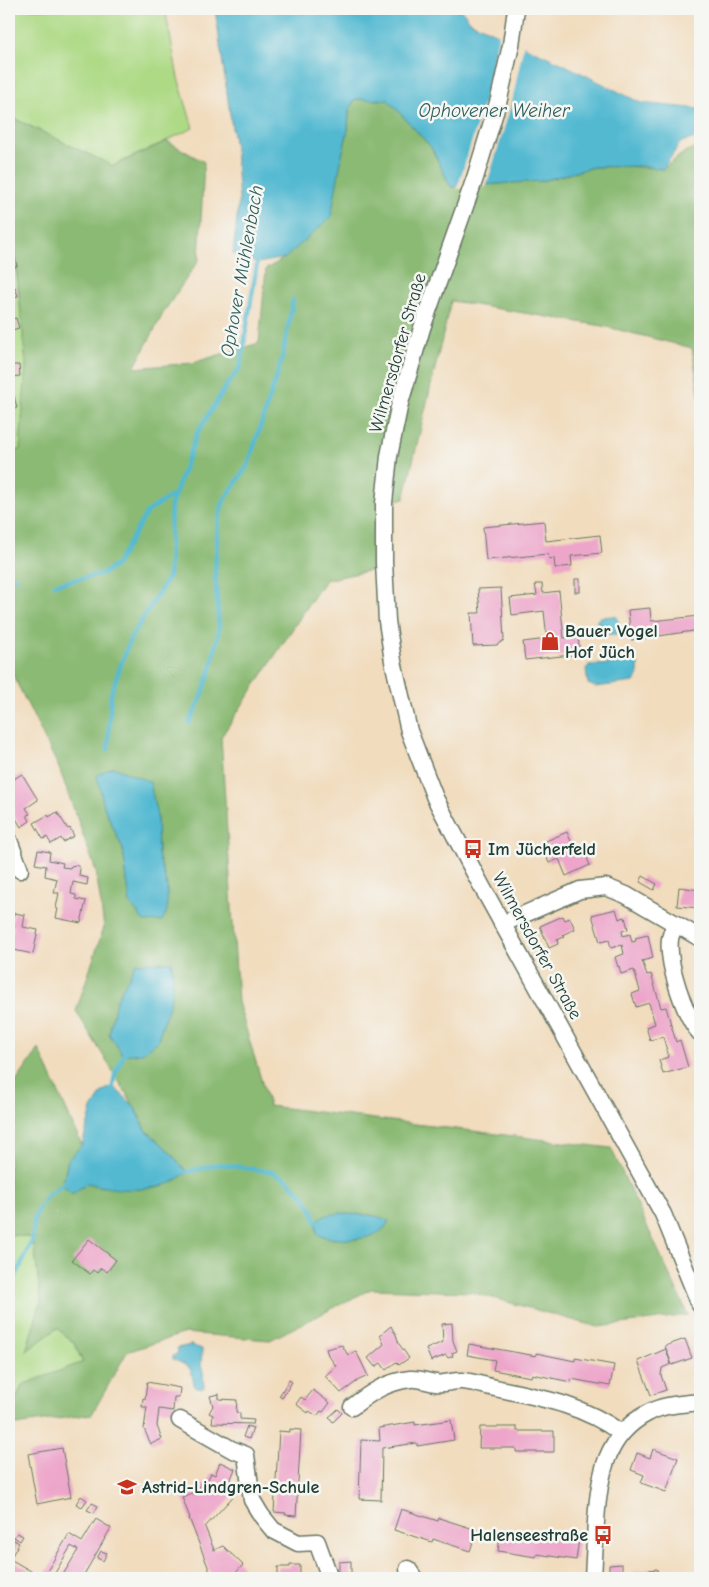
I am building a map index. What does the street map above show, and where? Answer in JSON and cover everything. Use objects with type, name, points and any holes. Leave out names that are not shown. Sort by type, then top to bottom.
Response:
[{"type":"street","name":"Wilmersdorfer Straße","points":[[516,9],[500,100],[478,170],[422,328],[400,403],[389,456],[384,503],[385,592],[393,661],[409,730],[435,798],[502,924],[663,1214],[700,1306]]},
{"type":"street","points":[[9,840],[20,870]]},
{"type":"street","points":[[502,924],[580,890],[606,887],[626,895],[700,938]]},
{"type":"street","points":[[675,924],[670,939],[672,962],[684,1007],[700,1033]]},
{"type":"street","points":[[352,1407],[377,1389],[410,1379],[438,1384],[463,1381],[562,1404],[594,1415],[621,1433]]},
{"type":"street","points":[[593,1578],[600,1479],[606,1461],[621,1433],[649,1412],[666,1406],[700,1402]]},
{"type":"street","points":[[180,1420],[231,1449],[246,1455],[252,1500],[261,1515],[273,1530],[298,1543],[316,1542],[330,1578]]},
{"type":"green space","points":[[9,9],[165,9],[178,78],[193,128],[113,166],[9,116]]},
{"type":"green space","points":[[355,99],[388,100],[431,147],[451,187],[542,181],[593,167],[625,166],[663,169],[686,151],[700,147],[700,400],[692,348],[603,326],[451,301],[404,499],[380,501],[373,570],[325,580],[221,737],[238,1002],[269,1106],[611,1148],[688,1315],[598,1327],[471,1292],[371,1289],[270,1340],[185,1333],[127,1352],[92,1414],[9,1426],[9,1417],[22,1385],[83,1362],[74,1343],[57,1328],[26,1352],[41,1301],[33,1238],[9,1234],[9,1092],[39,1049],[82,1145],[68,1160],[63,1185],[72,1193],[88,1183],[102,1187],[165,1147],[146,1130],[134,1106],[76,1011],[104,927],[96,871],[59,768],[9,667],[9,453],[20,450],[26,365],[15,250],[9,248],[9,116],[113,166],[167,141],[204,162],[199,260],[165,310],[134,368],[192,363],[259,343],[266,269],[285,258],[342,155],[348,130],[349,111]],"holes":[[[104,807],[157,816],[158,855],[167,886],[130,903],[123,849]],[[172,962],[171,993],[157,1042],[116,1001],[137,963]],[[340,1213],[360,1216],[372,1215],[358,1239],[333,1239]]]},
{"type":"green space","points":[[9,248],[14,250],[26,365],[20,451],[9,453]]},
{"type":"green space","points":[[9,1234],[33,1238],[41,1301],[26,1351],[57,1328],[74,1343],[83,1363],[22,1385],[9,1417]]},
{"type":"water","name":"Ophovener Weiher","points":[[215,9],[461,9],[471,22],[563,64],[641,103],[700,109],[700,137],[681,142],[663,169],[644,166],[593,167],[542,181],[451,187],[431,147],[388,100],[355,99],[349,111],[348,130],[331,217],[285,258],[257,263],[233,254],[239,199],[235,149]]},
{"type":"water","points":[[600,617],[617,617],[620,628],[617,634],[598,634],[597,620]]},
{"type":"water","points":[[631,653],[635,653],[638,668],[638,675],[634,682],[595,687],[588,684],[586,669],[589,665],[612,664]]},
{"type":"water","points":[[113,767],[150,782],[157,816],[158,855],[167,886],[167,911],[162,921],[144,922],[130,903],[123,849],[104,807],[97,775]]},
{"type":"water","points":[[172,962],[173,983],[170,1002],[157,1042],[142,1053],[123,1055],[109,1034],[116,1001],[136,963]]},
{"type":"water","points":[[113,1086],[134,1106],[146,1130],[165,1147],[187,1172],[177,1180],[161,1186],[119,1189],[88,1183],[72,1194],[63,1185],[68,1160],[82,1145],[92,1109],[103,1091]]},
{"type":"water","points":[[340,1213],[379,1217],[389,1222],[375,1235],[359,1239],[331,1238],[317,1234],[316,1222],[323,1216]]},
{"type":"water","points":[[191,1345],[202,1349],[201,1366],[204,1387],[201,1389],[195,1387],[190,1369],[173,1359],[173,1356],[178,1353],[177,1348]]},
{"type":"pier","points":[[499,32],[524,43],[512,102],[486,187],[457,189],[486,95]]},
{"type":"building","points":[[14,254],[17,266],[9,268],[9,255]]},
{"type":"building","points":[[15,287],[18,296],[9,299],[9,289]]},
{"type":"building","points":[[16,318],[19,328],[9,331],[9,320]]},
{"type":"building","points":[[9,365],[19,365],[20,376],[9,377]]},
{"type":"building","points":[[14,396],[17,408],[9,410],[9,397]]},
{"type":"building","points":[[544,521],[546,541],[600,535],[602,553],[571,556],[572,566],[555,568],[554,558],[549,559],[548,554],[486,560],[483,527]]},
{"type":"building","points":[[575,579],[580,579],[580,592],[575,592]]},
{"type":"building","points":[[535,584],[542,584],[543,593],[559,591],[564,638],[578,636],[580,654],[525,660],[523,642],[547,639],[544,611],[512,615],[510,598],[537,595]]},
{"type":"building","points":[[501,588],[504,640],[497,645],[473,646],[471,613],[480,613],[478,589]]},
{"type":"building","points":[[650,608],[651,621],[700,616],[700,630],[631,640],[628,610]]},
{"type":"building","points":[[22,774],[38,800],[26,808],[30,814],[27,815],[30,821],[21,827],[12,812],[15,810],[9,799],[9,782]]},
{"type":"building","points":[[57,812],[74,836],[63,842],[61,838],[51,844],[47,837],[43,839],[34,823]]},
{"type":"building","points":[[567,832],[577,855],[584,852],[590,865],[566,876],[559,859],[549,863],[543,849],[548,847],[546,841]]},
{"type":"building","points":[[38,850],[50,852],[49,860],[63,863],[62,867],[70,868],[76,865],[80,868],[79,876],[88,878],[87,885],[73,882],[71,894],[76,895],[76,899],[86,901],[81,923],[56,918],[59,893],[54,893],[57,879],[45,876],[46,866],[35,864]]},
{"type":"building","points":[[643,876],[657,884],[654,890],[640,882]]},
{"type":"building","points":[[679,887],[700,890],[700,908],[677,906]]},
{"type":"building","points":[[616,909],[619,919],[625,917],[628,929],[622,931],[623,936],[630,934],[632,942],[636,941],[635,938],[648,935],[653,958],[642,961],[647,975],[651,974],[661,1008],[666,1007],[676,1042],[680,1040],[688,1067],[663,1074],[659,1060],[669,1057],[663,1037],[650,1040],[646,1027],[655,1024],[649,1003],[636,1007],[632,994],[640,991],[634,970],[621,974],[615,957],[624,954],[622,945],[611,948],[609,940],[600,942],[592,915]]},
{"type":"building","points":[[14,913],[25,915],[23,927],[38,930],[33,954],[9,949],[14,926],[11,925]]},
{"type":"building","points":[[563,916],[565,920],[570,918],[575,929],[562,935],[564,937],[557,940],[558,944],[549,948],[540,926]]},
{"type":"building","points":[[89,1239],[116,1260],[107,1272],[101,1268],[97,1273],[93,1270],[90,1274],[72,1260]]},
{"type":"building","points":[[452,1323],[453,1341],[457,1351],[448,1358],[446,1355],[431,1361],[426,1349],[443,1342],[442,1324]]},
{"type":"building","points":[[391,1326],[399,1344],[409,1358],[399,1365],[396,1362],[386,1370],[381,1363],[375,1367],[368,1358],[384,1344],[380,1335]]},
{"type":"building","points":[[685,1339],[692,1358],[672,1365],[665,1346]]},
{"type":"building","points":[[469,1344],[536,1356],[536,1353],[575,1361],[575,1358],[614,1365],[610,1386],[571,1379],[571,1382],[532,1374],[531,1377],[493,1370],[495,1360],[467,1355]]},
{"type":"building","points":[[342,1345],[348,1355],[356,1351],[368,1376],[341,1393],[325,1376],[336,1366],[326,1349]]},
{"type":"building","points":[[666,1349],[671,1364],[662,1368],[661,1375],[666,1390],[651,1395],[638,1361]]},
{"type":"building","points":[[289,1380],[292,1382],[282,1398],[279,1396]]},
{"type":"building","points":[[147,1382],[180,1388],[179,1397],[174,1397],[173,1411],[159,1409],[157,1426],[162,1439],[151,1444],[144,1429],[147,1407],[142,1407]]},
{"type":"building","points":[[313,1390],[330,1403],[317,1416],[309,1411],[308,1413],[296,1404],[301,1397],[305,1400]]},
{"type":"building","points":[[219,1394],[219,1399],[237,1400],[236,1412],[240,1413],[240,1419],[254,1420],[253,1424],[212,1423],[213,1415],[209,1413],[213,1406],[210,1396]]},
{"type":"building","points":[[338,1409],[342,1413],[333,1422],[329,1417]]},
{"type":"building","points":[[451,1420],[454,1440],[417,1446],[417,1443],[382,1448],[381,1500],[359,1499],[361,1440],[380,1441],[379,1428],[415,1422],[415,1425]]},
{"type":"building","points":[[247,1426],[253,1428],[249,1439],[243,1437]]},
{"type":"building","points":[[480,1427],[517,1427],[517,1431],[554,1431],[554,1452],[516,1452],[516,1448],[479,1448]]},
{"type":"building","points":[[290,1429],[301,1430],[296,1516],[274,1512],[279,1431],[290,1432]]},
{"type":"building","points":[[62,1448],[71,1497],[37,1504],[28,1454]]},
{"type":"building","points":[[653,1449],[678,1458],[666,1492],[641,1483],[644,1475],[631,1470],[637,1453],[650,1458]]},
{"type":"building","points":[[220,1462],[235,1469],[230,1481],[240,1489],[205,1527],[214,1550],[223,1546],[243,1565],[231,1578],[223,1573],[212,1577],[182,1497],[192,1493],[196,1495],[201,1483],[205,1485],[211,1473],[215,1475]]},
{"type":"building","points":[[81,1496],[87,1500],[82,1507],[76,1504]]},
{"type":"building","points":[[92,1503],[98,1506],[94,1513],[87,1510]]},
{"type":"building","points":[[401,1509],[438,1521],[439,1518],[477,1530],[470,1551],[433,1539],[432,1542],[394,1530]]},
{"type":"building","points":[[96,1519],[111,1528],[82,1578],[61,1578],[78,1550],[71,1546],[52,1578],[43,1578],[69,1534],[82,1542]]},
{"type":"building","points":[[501,1530],[579,1539],[576,1560],[537,1554],[536,1557],[498,1551]]},
{"type":"building","points":[[17,1533],[23,1536],[20,1541],[14,1537]]},
{"type":"building","points":[[9,1537],[19,1543],[10,1559],[43,1578],[9,1578]]},
{"type":"building","points":[[101,1551],[107,1553],[103,1561],[97,1558]]},
{"type":"building","points":[[351,1561],[351,1578],[339,1578],[339,1562]]},
{"type":"building","points":[[622,1564],[622,1578],[609,1578],[609,1565]]},
{"type":"building","points":[[290,1565],[300,1565],[300,1578],[278,1578],[278,1567],[290,1567]]},
{"type":"building","points":[[657,1569],[658,1578],[635,1578],[634,1572]]},
{"type":"waterway","name":"Ophover Mühlenbach","points":[[108,750],[111,693],[130,639],[169,576],[171,505],[197,433],[240,368],[258,258]]},
{"type":"waterway","points":[[189,723],[201,698],[211,669],[219,629],[215,572],[218,523],[223,502],[248,465],[282,359],[293,300]]},
{"type":"waterway","points":[[55,584],[102,574],[116,565],[147,512],[174,494]]},
{"type":"waterway","points":[[9,575],[16,578]]},
{"type":"waterway","points":[[112,1091],[115,1074],[125,1052]]},
{"type":"waterway","points":[[187,1172],[219,1164],[272,1172],[286,1179],[302,1194],[312,1209],[316,1222]]},
{"type":"waterway","name":"Ophover Mühlenbach","points":[[42,1203],[48,1195],[66,1181]]},
{"type":"waterway","name":"Ophover Mühlenbach","points":[[9,1291],[33,1238],[34,1219],[39,1208]]},
{"type":"place","name":"Bauer Vogel Hof Jüch","points":[[550,641]]},
{"type":"place","name":"Im Jücherfeld","points":[[473,849]]},
{"type":"place","name":"Astrid-Lindgren-Schule","points":[[127,1487]]},
{"type":"place","name":"Halenseestraße","points":[[603,1535]]}]
